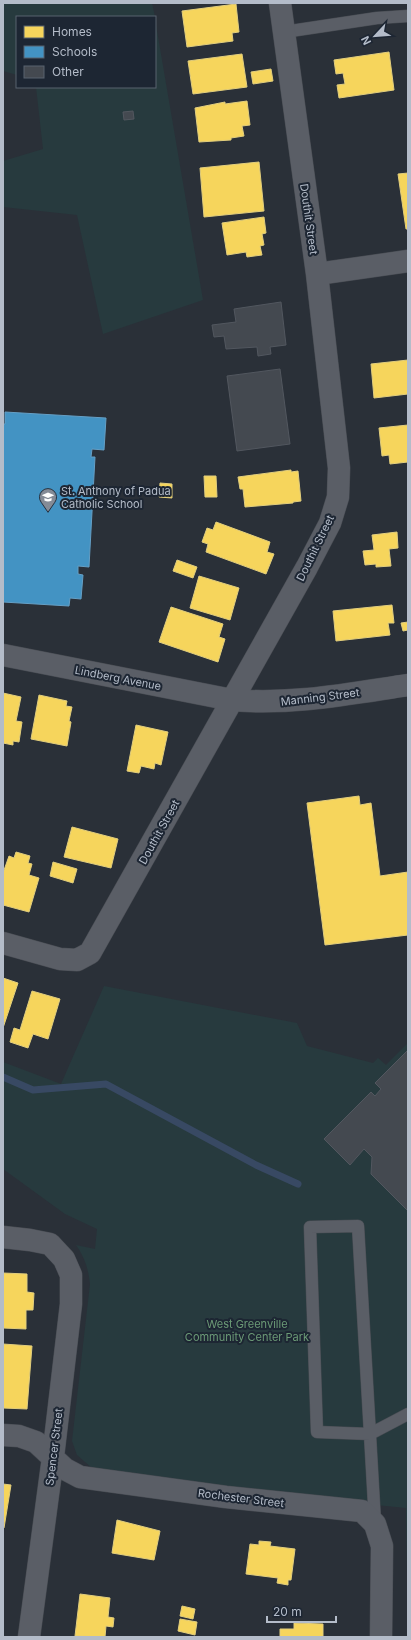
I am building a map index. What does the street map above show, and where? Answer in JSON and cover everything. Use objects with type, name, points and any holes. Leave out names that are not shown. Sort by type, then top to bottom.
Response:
[{"type":"street","name":"Douthit Street","points":[[3,943],[60,959],[77,960],[90,953],[307,567],[330,523],[338,497],[339,468],[317,274],[280,3]]},
{"type":"street","points":[[317,274],[408,261]]},
{"type":"street","name":"Lindberg Avenue","points":[[3,655],[232,700]]},
{"type":"street","name":"Manning Street","points":[[232,700],[261,702],[296,701],[408,686]]},
{"type":"street","name":"Spencer Street","points":[[3,1238],[30,1240],[50,1244],[64,1259],[71,1275],[71,1304],[30,1637]]},
{"type":"street","name":"Rochester Street","points":[[3,1435],[19,1436],[36,1442],[65,1469],[80,1477],[226,1497],[362,1512],[375,1524]]},
{"type":"street","points":[[375,1524],[382,1546],[381,1637]]},
{"type":"lane","points":[[284,32],[377,18],[408,16]]},
{"type":"lane","points":[[375,1524],[370,1434],[358,1226],[310,1227],[317,1432],[370,1434],[408,1414]]},
{"type":"green space","points":[[3,3],[152,3],[155,16],[16,16],[16,75],[3,71]]},
{"type":"green space","points":[[156,25],[203,300],[103,334],[77,215],[3,207],[3,161],[43,149],[36,88],[156,88]]},
{"type":"green space","name":"West Greenville Community Center Park","points":[[104,986],[297,1023],[307,1046],[373,1063],[378,1058],[386,1065],[408,1043],[408,1637],[406,1508],[295,1497],[92,1468],[77,1455],[72,1441],[90,1284],[86,1263],[76,1245],[95,1249],[97,1229],[65,1214],[3,1169],[3,1062],[61,1084]]},
{"type":"building: Homes","points":[[236,4],[239,32],[232,33],[233,41],[187,47],[182,11]]},
{"type":"building: Homes","points":[[389,52],[394,90],[339,98],[337,85],[345,84],[343,73],[336,74],[334,60]]},
{"type":"building: Homes","points":[[242,54],[247,87],[193,94],[188,61]]},
{"type":"building: Homes","points":[[271,69],[273,81],[253,84],[251,72]]},
{"type":"building: Homes","points":[[247,101],[250,125],[242,126],[244,136],[231,138],[231,140],[199,142],[195,108],[225,102],[225,104]]},
{"type":"building: Homes","points":[[259,162],[264,211],[204,217],[200,168]]},
{"type":"building: Homes","points":[[408,173],[408,229],[406,229],[398,174]]},
{"type":"building: Homes","points":[[264,217],[266,233],[262,234],[264,245],[260,246],[262,255],[247,257],[246,252],[227,255],[222,223]]},
{"type":"building: Homes","points":[[408,360],[408,394],[374,398],[371,364]]},
{"type":"building: Homes","points":[[408,425],[408,462],[390,464],[389,455],[382,456],[379,428]]},
{"type":"building: Homes","points":[[291,470],[291,472],[298,471],[301,501],[245,507],[243,489],[240,489],[238,477]]},
{"type":"building: Homes","points":[[204,476],[216,476],[217,497],[205,497]]},
{"type":"building: Homes","points":[[160,483],[172,484],[172,498],[159,497]]},
{"type":"building: Homes","points":[[216,522],[270,542],[267,552],[274,554],[266,574],[206,552],[208,544],[202,542],[207,528],[213,530]]},
{"type":"building: Homes","points":[[397,532],[398,548],[389,549],[391,566],[376,567],[376,564],[365,565],[363,551],[374,550],[372,535]]},
{"type":"building: Homes","points":[[177,560],[197,567],[193,578],[173,571]]},
{"type":"building: Homes","points":[[199,576],[239,588],[230,620],[190,608]]},
{"type":"building: Homes","points":[[392,605],[394,623],[388,623],[390,635],[336,641],[333,611]]},
{"type":"building: Homes","points":[[171,607],[223,624],[219,637],[225,639],[218,662],[159,642]]},
{"type":"building: Homes","points":[[408,622],[408,630],[403,631],[401,623]]},
{"type":"building: Homes","points":[[3,693],[21,697],[16,721],[22,722],[19,742],[13,741],[13,745],[3,743]]},
{"type":"building: Homes","points":[[39,695],[67,701],[66,706],[72,707],[67,746],[31,739]]},
{"type":"building: Homes","points":[[136,725],[168,732],[161,765],[155,763],[154,769],[141,766],[139,773],[127,771]]},
{"type":"building: Homes","points":[[359,796],[360,805],[371,803],[380,876],[408,872],[408,935],[325,945],[307,803]]},
{"type":"building: Homes","points":[[72,827],[118,839],[111,868],[64,857]]},
{"type":"building: Homes","points":[[16,852],[30,856],[28,863],[32,864],[29,875],[39,878],[29,912],[3,905],[3,873],[9,856],[14,858]]},
{"type":"building: Homes","points":[[53,862],[77,869],[73,883],[50,876]]},
{"type":"building: Homes","points":[[3,978],[18,983],[3,1028]]},
{"type":"building: Homes","points":[[32,991],[60,999],[48,1039],[33,1034],[28,1048],[10,1042],[14,1028],[20,1030]]},
{"type":"building: Homes","points":[[3,1273],[27,1274],[27,1292],[34,1293],[33,1310],[26,1310],[26,1329],[3,1328]]},
{"type":"building: Homes","points":[[3,1344],[32,1346],[27,1409],[3,1408]]},
{"type":"building: Homes","points":[[3,1484],[11,1485],[4,1528],[3,1527]]},
{"type":"building: Homes","points":[[117,1520],[160,1531],[154,1560],[112,1553]]},
{"type":"building: Homes","points":[[259,1541],[271,1542],[270,1546],[295,1549],[291,1580],[288,1580],[288,1585],[277,1583],[278,1578],[246,1574],[250,1544],[259,1545]]},
{"type":"building: Homes","points":[[80,1594],[110,1598],[108,1617],[114,1618],[113,1627],[106,1626],[105,1637],[75,1636]]},
{"type":"building: Homes","points":[[182,1606],[195,1609],[193,1619],[180,1616]]},
{"type":"building: Homes","points":[[180,1619],[197,1622],[195,1635],[178,1631]]},
{"type":"building: Homes","points":[[294,1623],[323,1624],[323,1637],[280,1637],[280,1629],[294,1629]]},
{"type":"building: Schools","name":"St. Anthony of Padua Catholic School","points":[[5,412],[106,418],[104,450],[92,449],[91,457],[95,457],[89,567],[78,566],[78,574],[83,575],[81,599],[70,598],[69,606],[3,602],[3,424],[5,424]]},
{"type":"building: Other","points":[[133,111],[134,119],[124,120],[123,112]]},
{"type":"building: Other","points":[[281,302],[286,345],[270,347],[271,354],[258,356],[257,347],[226,349],[224,336],[214,337],[212,325],[236,322],[234,309]]},
{"type":"building: Other","points":[[280,369],[290,444],[237,451],[227,376]]},
{"type":"building: Other","points":[[408,1050],[408,1211],[371,1174],[372,1157],[364,1149],[350,1165],[324,1139],[371,1092],[375,1096],[381,1089],[375,1083]]},
{"type":"waterway","points":[[3,1077],[33,1090],[106,1084],[256,1165],[298,1184]]},
{"type":"place","name":"St. Anthony of Padua Catholic School","points":[[48,512]]}]
